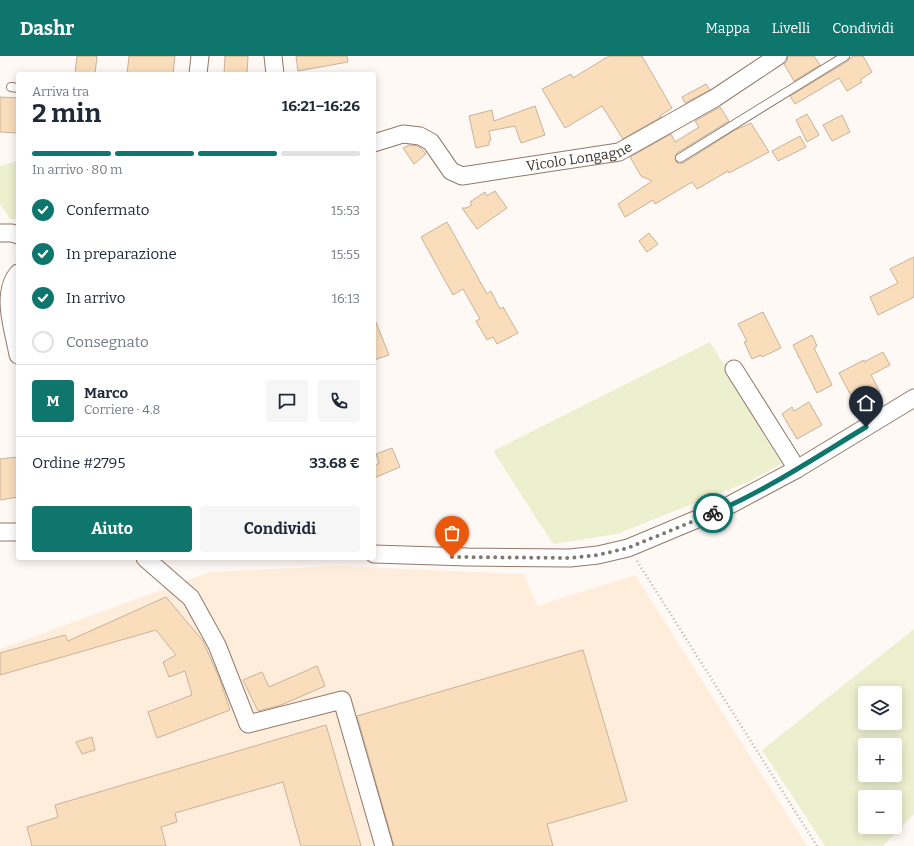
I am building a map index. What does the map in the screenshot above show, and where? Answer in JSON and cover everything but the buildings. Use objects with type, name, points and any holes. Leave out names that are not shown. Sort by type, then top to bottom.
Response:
[{"type":"street","points":[[198,72],[200,56]]},
{"type":"street","points":[[273,56],[275,72]]},
{"type":"street","name":"Vicolo Longagne","points":[[376,142],[403,134],[420,136],[431,142],[451,171],[462,176],[619,152],[715,98],[778,56]]},
{"type":"street","points":[[0,233],[16,234]]},
{"type":"street","points":[[16,275],[13,279],[10,290],[10,311],[16,340]]},
{"type":"street","points":[[734,369],[797,469]]},
{"type":"street","points":[[376,554],[570,558],[598,555],[628,548],[726,507],[797,469],[914,398]]},
{"type":"street","points":[[0,532],[16,532]]},
{"type":"street","points":[[147,560],[190,598],[217,645],[248,724],[342,700],[384,846]]},
{"type":"lane","points":[[680,158],[845,56]]},
{"type":"path","points":[[628,548],[818,846]]},
{"type":"shaded area","points":[[339,566],[524,574],[537,606],[635,575],[807,846],[0,846],[0,649],[210,572]]},
{"type":"green space","points":[[16,162],[16,219],[10,219],[0,204],[0,166]]},
{"type":"green space","points":[[710,342],[785,462],[750,481],[617,534],[553,544],[493,451]]},
{"type":"green space","points":[[914,629],[914,814],[902,826],[902,790],[858,790],[858,834],[895,834],[883,846],[825,846],[762,750]]},
{"type":"way so far","points":[[452,557],[570,558],[598,555],[628,548],[713,513]]},
{"type":"route","points":[[713,513],[797,469],[866,427]]}]
